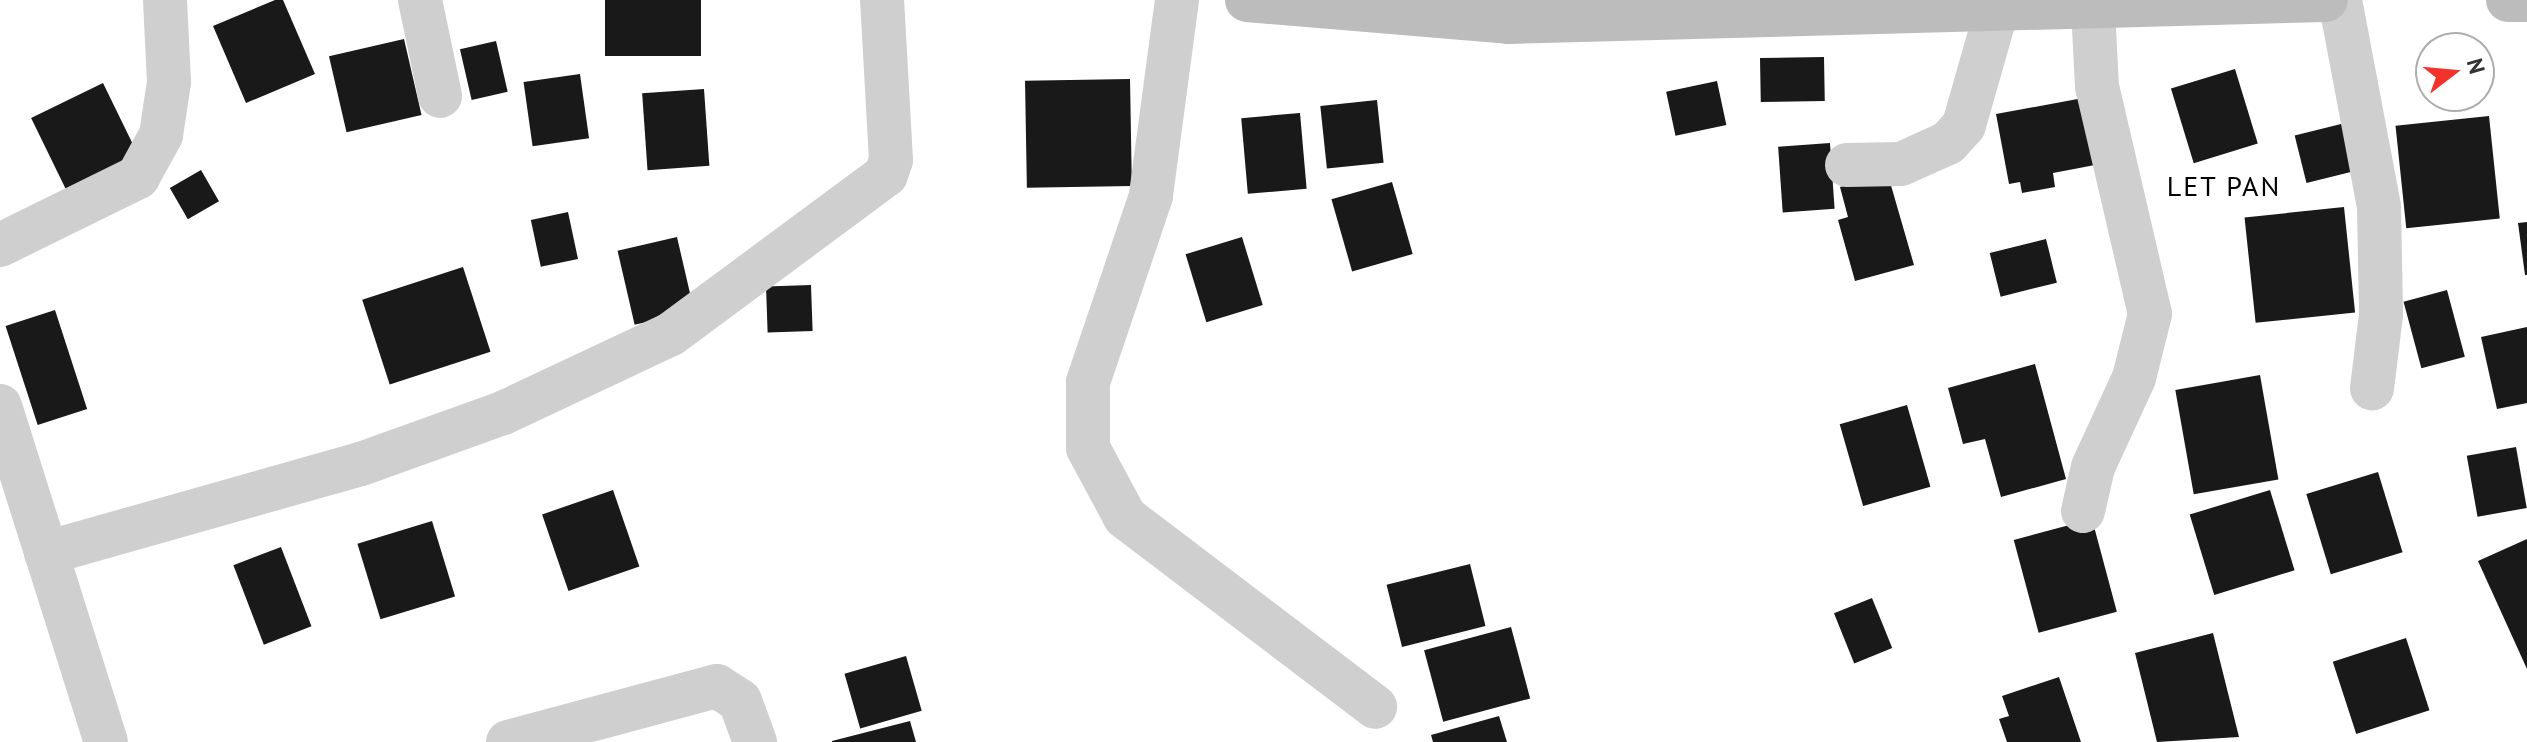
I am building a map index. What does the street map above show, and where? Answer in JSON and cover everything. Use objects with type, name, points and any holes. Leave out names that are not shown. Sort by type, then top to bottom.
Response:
[{"type":"street","points":[[0,245],[138,177],[161,135],[169,82],[165,0]]},
{"type":"street","points":[[420,0],[440,96]]},
{"type":"street","points":[[46,553],[361,464],[503,413],[671,334],[886,175],[891,160],[882,0]]},
{"type":"street","points":[[1177,0],[1151,196],[1088,382],[1088,448],[1125,517],[1375,707]]},
{"type":"street","points":[[1247,0],[1402,8],[1508,22],[1764,8],[1997,9],[2164,2],[2326,0]]},
{"type":"street","points":[[2340,0],[2379,207],[2381,315],[2372,388]]},
{"type":"street","points":[[2508,0],[2527,0]]},
{"type":"street","points":[[2083,511],[2093,467],[2134,378],[2150,314],[2097,87],[2093,7]]},
{"type":"street","points":[[1847,165],[1901,164],[1948,143],[1964,125],[1997,9]]},
{"type":"street","points":[[0,406],[106,742]]},
{"type":"street","points":[[508,742],[717,686],[740,701],[755,742]]},
{"type":"building","points":[[275,0],[283,0],[315,74],[246,103],[213,26]]},
{"type":"building","points":[[605,0],[701,0],[701,56],[605,56]]},
{"type":"building","points":[[404,39],[422,115],[347,132],[329,56]]},
{"type":"building","points":[[496,41],[508,92],[472,100],[460,49]]},
{"type":"building","points":[[1824,57],[1825,101],[1761,102],[1760,58]]},
{"type":"building","points":[[2235,69],[2258,144],[2194,163],[2171,89]]},
{"type":"building","points":[[580,74],[589,138],[533,146],[524,82]]},
{"type":"building","points":[[1130,79],[1132,186],[1027,188],[1025,81]]},
{"type":"building","points":[[1717,81],[1726,125],[1675,136],[1666,92]]},
{"type":"building","points":[[103,83],[139,156],[67,191],[31,118]]},
{"type":"building","points":[[704,89],[709,166],[648,170],[642,93]]},
{"type":"building","points":[[2083,98],[2095,165],[2053,173],[2055,187],[2022,193],[2020,182],[2009,184],[1996,114]]},
{"type":"building","points":[[1377,100],[1384,163],[1327,169],[1320,106]]},
{"type":"building","points":[[1300,113],[1307,189],[1248,194],[1241,118]]},
{"type":"building","points":[[2489,116],[2500,218],[2406,228],[2396,126]]},
{"type":"building","points":[[2349,122],[2361,170],[2307,183],[2295,136]]},
{"type":"building","points":[[1830,143],[1835,209],[1783,212],[1778,147]]},
{"type":"building","points":[[201,170],[219,201],[188,219],[170,188]]},
{"type":"building","points":[[1888,175],[1914,265],[1855,281],[1838,220],[1848,217],[1840,187]]},
{"type":"building","points":[[1392,182],[1413,254],[1352,271],[1331,199]]},
{"type":"building","points":[[2344,207],[2355,312],[2256,323],[2245,217]]},
{"type":"building","points":[[568,212],[578,259],[541,267],[531,220]]},
{"type":"building","points":[[2527,222],[2527,275],[2525,275],[2518,223]]},
{"type":"building","points":[[677,237],[694,311],[635,325],[618,251]]},
{"type":"building","points":[[1242,237],[1263,305],[1206,322],[1186,254]]},
{"type":"building","points":[[2046,239],[2057,283],[2001,297],[1990,253]]},
{"type":"building","points":[[463,267],[491,352],[390,384],[362,300]]},
{"type":"building","points":[[811,285],[813,331],[768,333],[766,287]]},
{"type":"building","points":[[2447,290],[2465,357],[2421,368],[2404,302]]},
{"type":"building","points":[[55,310],[87,409],[38,425],[6,326]]},
{"type":"building","points":[[2527,327],[2527,403],[2497,409],[2481,337]]},
{"type":"building","points":[[2035,364],[2066,479],[2001,497],[1985,439],[1963,444],[1948,388]]},
{"type":"building","points":[[2260,375],[2278,479],[2194,494],[2175,390]]},
{"type":"building","points":[[1907,405],[1930,487],[1863,506],[1840,424]]},
{"type":"building","points":[[2516,447],[2527,508],[2478,517],[2467,456]]},
{"type":"building","points":[[2378,472],[2403,552],[2331,574],[2306,494]]},
{"type":"building","points":[[613,490],[639,567],[568,591],[542,514]]},
{"type":"building","points":[[2270,490],[2295,570],[2214,595],[2190,515]]},
{"type":"building","points":[[2092,519],[2117,612],[2039,633],[2014,540]]},
{"type":"building","points":[[432,521],[455,597],[381,619],[357,544]]},
{"type":"building","points":[[2527,539],[2527,669],[2478,561]]},
{"type":"building","points":[[281,547],[311,626],[264,645],[233,565]]},
{"type":"building","points":[[1470,564],[1485,626],[1402,647],[1387,585]]},
{"type":"building","points":[[1872,598],[1892,648],[1854,663],[1834,613]]},
{"type":"building","points":[[1511,627],[1530,698],[1443,722],[1424,650]]},
{"type":"building","points":[[2213,633],[2239,737],[2157,742],[2135,653]]},
{"type":"building","points":[[2406,638],[2429,710],[2356,734],[2333,662]]},
{"type":"building","points":[[906,656],[922,711],[860,728],[844,674]]},
{"type":"building","points":[[2059,677],[2081,742],[2007,742],[1999,719],[2009,716],[2002,696]]},
{"type":"building","points":[[1499,716],[1507,742],[1433,742],[1431,735]]},
{"type":"building","points":[[910,721],[916,742],[832,742],[832,741]]},
{"type":"district","name":"LET PAN","points":[[2224,186]]}]
